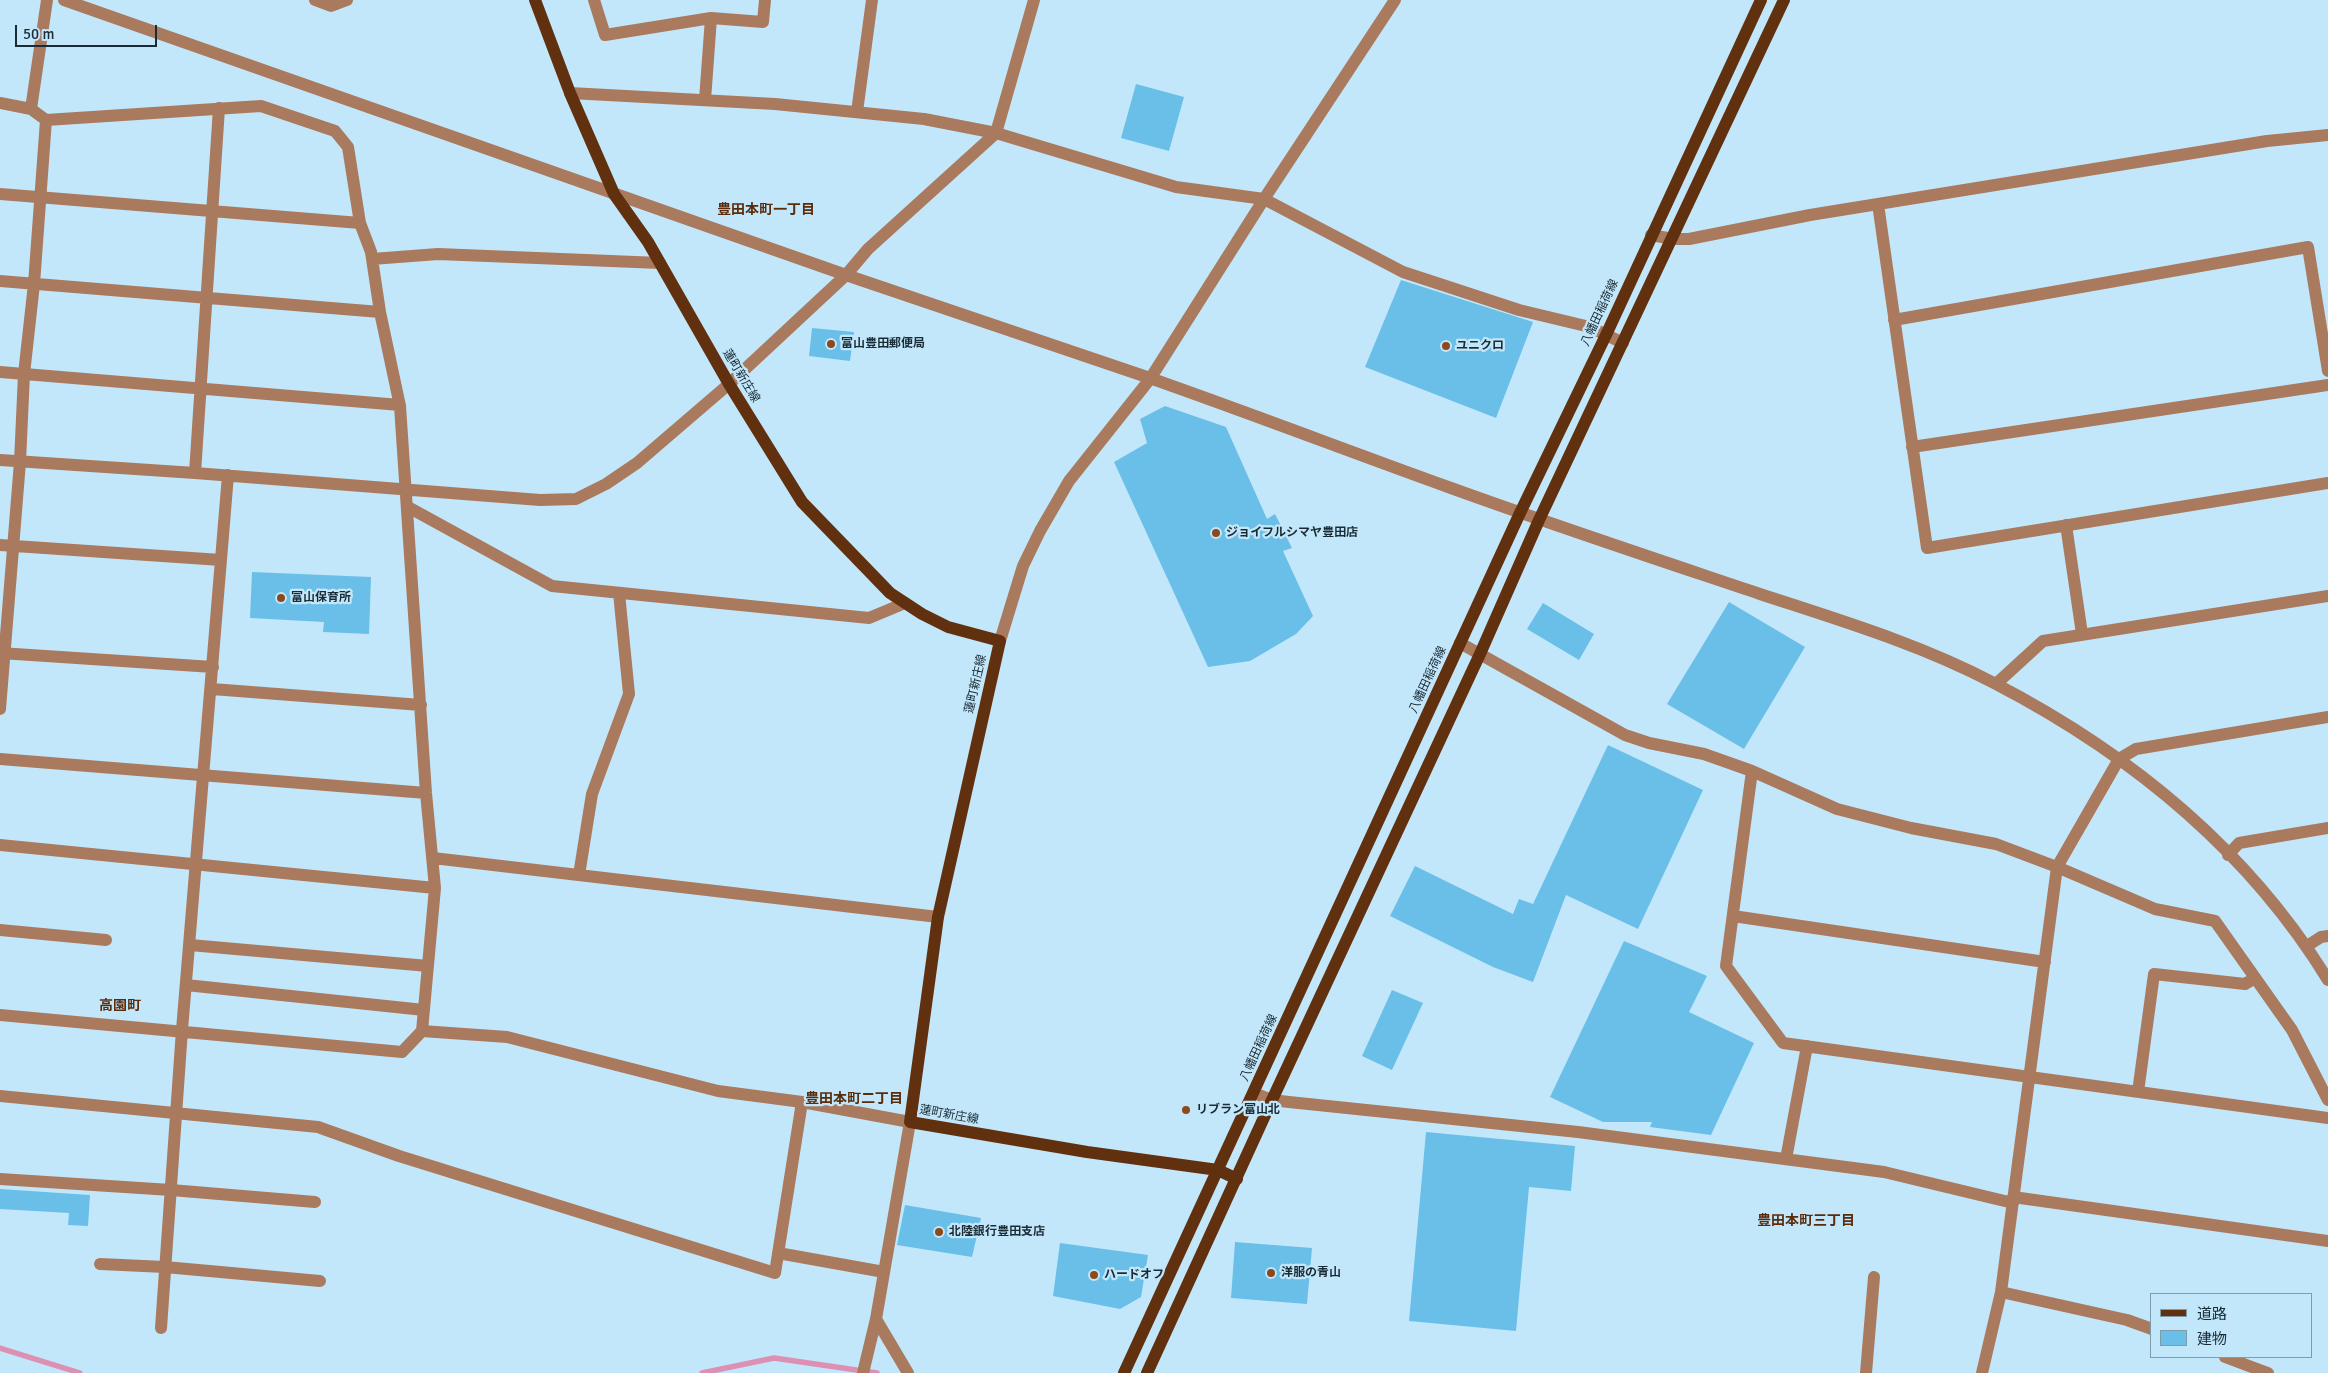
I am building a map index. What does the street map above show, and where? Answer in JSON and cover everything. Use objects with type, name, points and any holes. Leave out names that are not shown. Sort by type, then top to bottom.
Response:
[{"type":"main road","name":"蓮町新庄線","points":[[535,0],[570,93],[614,194],[648,242],[729,384],[802,502],[890,593],[948,626],[1000,641],[938,917],[910,1122],[1088,1152],[1218,1170],[1237,1178]]},
{"type":"main road","name":"八幡田稲荷線","points":[[1124,1373],[1520,512],[1606,335],[1761,0]]},
{"type":"main road","points":[[1147,1373],[1480,654],[1539,520],[1784,0]]},
{"type":"street","points":[[31,109],[47,0]]},
{"type":"street","points":[[64,0],[846,275],[1150,379],[1539,520],[1842,621],[1945,659],[1996,684],[2063,722],[2119,759],[2182,807],[2264,891],[2307,946],[2328,980]]},
{"type":"street","points":[[315,0],[331,6],[347,0]]},
{"type":"street","points":[[594,0],[606,35],[711,18],[763,22],[765,0]]},
{"type":"street","points":[[857,112],[872,0]]},
{"type":"street","points":[[0,460],[540,500],[576,499],[606,484],[637,463],[729,384],[846,275],[868,249],[996,133],[1034,0]]},
{"type":"street","points":[[1000,641],[1023,566],[1040,531],[1069,481],[1150,379],[1264,199],[1395,0]]},
{"type":"street","points":[[705,100],[711,18]]},
{"type":"street","points":[[570,93],[705,100],[857,112],[924,119],[996,133],[1176,187],[1264,199],[1403,272],[1519,310],[1590,327],[1623,343]]},
{"type":"street","points":[[0,103],[31,109],[46,120],[261,106],[335,131],[348,147],[360,223],[372,259],[380,312],[400,405],[426,793],[435,888],[422,1031],[402,1052],[182,1030],[0,1015]]},
{"type":"street","points":[[195,473],[219,108]]},
{"type":"street","points":[[0,709],[3,653],[14,546],[24,374],[34,284],[46,120]]},
{"type":"street","points":[[1651,235],[1673,239],[1689,239],[1810,215],[2268,141],[2328,135]]},
{"type":"street","points":[[0,194],[360,223]]},
{"type":"street","points":[[1878,204],[1927,548],[2328,483]]},
{"type":"street","points":[[1894,320],[2308,247],[2328,371]]},
{"type":"street","points":[[372,259],[438,254],[660,263]]},
{"type":"street","points":[[0,282],[380,312]]},
{"type":"street","points":[[0,372],[400,405]]},
{"type":"street","points":[[1912,447],[2328,385]]},
{"type":"street","points":[[161,1328],[182,1030],[212,689],[228,476]]},
{"type":"street","points":[[408,506],[552,586],[869,618],[905,603]]},
{"type":"street","points":[[2066,525],[2082,634]]},
{"type":"street","points":[[0,545],[221,560]]},
{"type":"street","points":[[579,875],[592,794],[629,694],[620,593]]},
{"type":"street","points":[[1996,684],[2043,641],[2328,596]]},
{"type":"street","points":[[1460,643],[1625,736],[1704,754],[1752,771],[1837,809],[1911,828],[1996,844],[2057,867],[2154,909],[2216,921],[2292,1030],[2328,1100]]},
{"type":"street","points":[[3,653],[213,667]]},
{"type":"street","points":[[212,689],[421,705]]},
{"type":"street","points":[[1982,1373],[2001,1292],[2057,867],[2119,759],[2136,749],[2328,717]]},
{"type":"street","points":[[0,759],[426,793]]},
{"type":"street","points":[[1752,771],[1726,966],[1783,1043],[2328,1118]]},
{"type":"street","points":[[2228,854],[2239,843],[2328,828]]},
{"type":"street","points":[[0,845],[435,888]]},
{"type":"street","points":[[433,858],[938,917]]},
{"type":"street","points":[[1733,916],[2045,962]]},
{"type":"street","points":[[0,930],[106,940]]},
{"type":"street","points":[[2307,946],[2321,937],[2328,936]]},
{"type":"street","points":[[190,945],[428,966]]},
{"type":"street","points":[[2138,1092],[2154,974],[2244,984],[2255,978]]},
{"type":"street","points":[[186,985],[424,1010]]},
{"type":"street","points":[[422,1031],[507,1037],[718,1091],[802,1102],[910,1122],[876,1319],[863,1373]]},
{"type":"street","points":[[1786,1158],[1807,1046]]},
{"type":"street","points":[[1254,1093],[1272,1100],[1578,1132],[1786,1158],[1884,1172],[2013,1200],[2328,1241]]},
{"type":"street","points":[[0,1096],[176,1111],[318,1127],[400,1156],[775,1273],[802,1102]]},
{"type":"street","points":[[0,1180],[171,1190],[315,1202]]},
{"type":"street","points":[[778,1253],[884,1272]]},
{"type":"street","points":[[100,1264],[165,1267],[320,1281]]},
{"type":"street","points":[[1866,1373],[1874,1277]]},
{"type":"street","points":[[2001,1292],[2127,1320],[2150,1328]]},
{"type":"street","points":[[876,1319],[908,1373]]},
{"type":"street","points":[[2228,1358],[2268,1373]]},
{"type":"building","points":[[1136,84],[1184,97],[1169,151],[1121,138]]},
{"type":"building","points":[[1401,280],[1533,322],[1496,418],[1365,367]]},
{"type":"building","points":[[812,328],[854,332],[850,361],[809,356]]},
{"type":"building","name":"ジョイフルシマヤ豊田店","points":[[1165,406],[1226,427],[1267,519],[1275,514],[1292,548],[1283,551],[1313,616],[1296,634],[1250,661],[1208,667],[1114,462],[1147,443],[1140,419]]},
{"type":"building","points":[[252,572],[371,577],[369,634],[323,632],[324,622],[250,618]]},
{"type":"building","points":[[1729,602],[1805,647],[1744,749],[1667,704]]},
{"type":"building","points":[[1543,603],[1594,634],[1579,660],[1527,629]]},
{"type":"building","points":[[1608,745],[1703,790],[1638,929],[1566,895],[1533,982],[1493,967],[1390,916],[1415,866],[1513,914],[1519,899],[1533,904]]},
{"type":"building","points":[[1624,941],[1707,976],[1689,1012],[1754,1043],[1711,1135],[1650,1127],[1652,1122],[1603,1122],[1550,1097]]},
{"type":"building","points":[[1392,990],[1423,1003],[1392,1070],[1362,1056]]},
{"type":"building","points":[[1426,1132],[1575,1146],[1571,1191],[1529,1187],[1516,1331],[1409,1321]]},
{"type":"building","points":[[0,1189],[90,1195],[88,1226],[68,1225],[69,1213],[0,1209]]},
{"type":"building","name":"北陸銀行豊田支店","points":[[905,1205],[981,1218],[972,1257],[897,1245]]},
{"type":"building","name":"洋服の青山","points":[[1235,1242],[1312,1248],[1307,1304],[1231,1298]]},
{"type":"building","points":[[1060,1243],[1148,1255],[1141,1297],[1120,1309],[1053,1296]]},
{"type":"waterway","points":[[0,1348],[80,1373]]},
{"type":"waterway","points":[[702,1373],[774,1358],[877,1373]]},
{"type":"place","name":"富山豊田郵便局","points":[[831,344]]},
{"type":"place","name":"ユニクロ","points":[[1446,346]]},
{"type":"place","name":"ジョイフルシマヤ豊田店","points":[[1216,533]]},
{"type":"place","name":"富山保育所","points":[[281,598]]},
{"type":"place","name":"リブラン富山北","points":[[1186,1110]]},
{"type":"place","name":"北陸銀行豊田支店","points":[[939,1232]]},
{"type":"place","name":"洋服の青山","points":[[1271,1273]]},
{"type":"place","name":"ハードオフ","points":[[1094,1275]]},
{"type":"district","name":"豊田本町一丁目","points":[[766,210]]},
{"type":"district","name":"高園町","points":[[120,1006]]},
{"type":"district","name":"豊田本町二丁目","points":[[854,1099]]},
{"type":"district","name":"豊田本町三丁目","points":[[1806,1221]]}]
